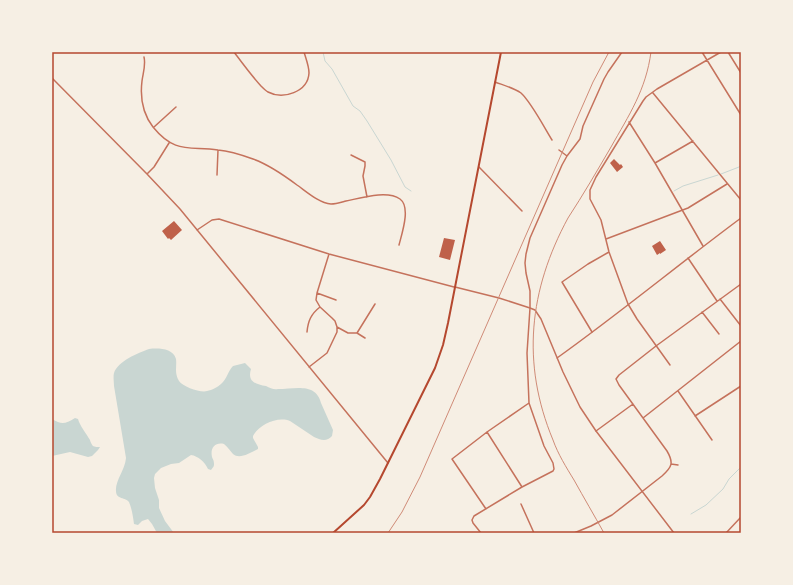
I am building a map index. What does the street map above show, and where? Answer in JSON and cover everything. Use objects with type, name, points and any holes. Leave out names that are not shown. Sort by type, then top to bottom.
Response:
[{"type":"main road","points":[[333,533],[370,497],[439,359],[448,323],[501,52]]},
{"type":"street","points":[[234,52],[267,92],[277,95],[286,95],[297,91],[306,83],[309,74],[304,52]]},
{"type":"street","points":[[481,533],[473,523],[472,520],[474,516],[522,487],[554,471],[553,463],[544,446],[529,404],[527,353],[530,291],[525,263],[527,249],[562,165],[580,139],[583,126],[608,72],[622,52]]},
{"type":"street","points":[[702,52],[741,115]]},
{"type":"street","points":[[670,365],[637,320],[628,304],[609,252],[601,220],[590,199],[590,190],[596,177],[643,101],[657,89],[721,52]]},
{"type":"street","points":[[728,52],[741,73]]},
{"type":"street","points":[[144,57],[145,65],[142,81],[143,107],[147,118],[169,142],[184,148],[218,150],[241,155],[262,163],[314,197],[332,204],[383,195],[393,196],[400,199],[405,204],[406,212],[399,245]]},
{"type":"street","points":[[52,78],[180,209],[388,463]]},
{"type":"street","points":[[495,82],[520,93],[529,104],[552,140]]},
{"type":"street","points":[[653,93],[741,200]]},
{"type":"street","points":[[154,127],[176,107]]},
{"type":"street","points":[[629,122],[655,163],[703,246]]},
{"type":"street","points":[[147,174],[154,167],[169,142]]},
{"type":"street","points":[[655,163],[693,142]]},
{"type":"street","points":[[217,175],[218,150]]},
{"type":"street","points":[[559,150],[567,156]]},
{"type":"street","points":[[351,155],[364,162],[365,166],[363,176],[367,197]]},
{"type":"street","points":[[479,167],[522,211]]},
{"type":"street","points":[[606,238],[682,210],[693,205],[727,183]]},
{"type":"street","points":[[198,230],[212,220],[219,218],[329,254],[499,298],[535,310],[541,319],[580,407],[596,431],[674,533]]},
{"type":"street","points":[[557,358],[741,218]]},
{"type":"street","points":[[592,332],[562,282],[609,252]]},
{"type":"street","points":[[329,254],[316,300],[320,307],[332,318],[337,327],[348,333],[357,333],[365,338]]},
{"type":"street","points":[[688,258],[717,301]]},
{"type":"street","points":[[574,533],[608,517],[669,470],[672,464],[667,451],[620,387],[616,379],[656,346],[741,284]]},
{"type":"street","points":[[317,293],[336,300]]},
{"type":"street","points":[[720,299],[741,326]]},
{"type":"street","points":[[357,333],[375,304]]},
{"type":"street","points":[[307,332],[310,317],[320,307]]},
{"type":"street","points":[[702,312],[719,334]]},
{"type":"street","points":[[309,367],[326,353],[337,332],[337,327]]},
{"type":"street","points":[[643,418],[741,341]]},
{"type":"street","points":[[695,416],[741,386]]},
{"type":"street","points":[[678,391],[712,440]]},
{"type":"street","points":[[486,509],[452,459],[487,432],[529,404]]},
{"type":"street","points":[[596,431],[633,404]]},
{"type":"street","points":[[487,432],[522,487]]},
{"type":"street","points":[[672,464],[678,465]]},
{"type":"street","points":[[521,504],[534,533]]},
{"type":"street","points":[[726,533],[741,517]]},
{"type":"shaded area","points":[[149,349],[161,349],[172,353],[176,359],[176,372],[179,381],[188,387],[197,390],[207,391],[217,387],[223,382],[233,366],[245,363],[251,369],[250,377],[253,382],[275,389],[309,389],[318,396],[333,430],[332,436],[326,440],[321,440],[290,421],[274,421],[269,422],[259,428],[253,436],[258,449],[246,455],[236,456],[224,444],[214,446],[212,457],[214,466],[211,470],[208,469],[201,460],[191,455],[179,463],[161,468],[155,474],[154,478],[155,488],[159,500],[159,508],[165,521],[174,533],[157,533],[148,519],[142,521],[138,525],[134,524],[132,510],[128,500],[119,497],[116,494],[117,483],[126,458],[114,386],[114,373],[124,361]]},
{"type":"shaded area","points":[[75,418],[78,419],[93,446],[100,447],[92,456],[88,457],[70,452],[52,456],[52,419],[64,423]]},
{"type":"building","points":[[614,159],[623,167],[617,172],[610,163]]},
{"type":"building","points":[[174,221],[182,230],[171,240],[169,238],[168,239],[162,231]]},
{"type":"building","points":[[444,238],[455,240],[450,260],[439,257]]},
{"type":"building","points":[[660,241],[666,250],[657,255],[652,246]]},
{"type":"waterway","points":[[323,52],[325,61],[332,69],[353,106],[360,111],[367,121],[391,160],[405,187],[411,191]]},
{"type":"waterway","points":[[721,174],[741,165]]},
{"type":"waterway","points":[[674,191],[683,186],[718,175]]},
{"type":"waterway","points":[[691,514],[706,505],[723,489],[729,479],[741,467]]},
{"type":"railway","points":[[388,533],[402,512],[420,477],[593,82],[609,52]]},
{"type":"railway","points":[[604,533],[560,455],[543,411],[536,383],[533,355],[534,327],[538,300],[545,272],[555,245],[568,218],[585,192],[636,102],[649,66],[651,52]]}]
